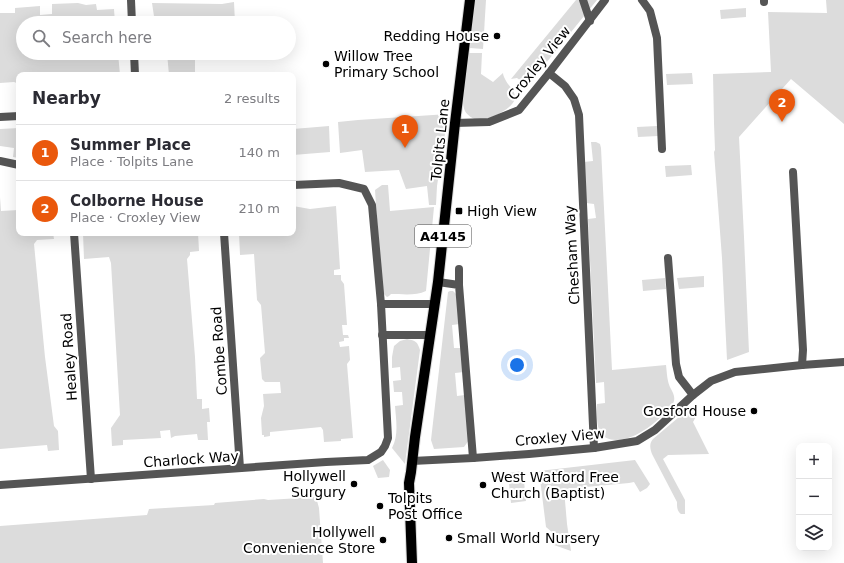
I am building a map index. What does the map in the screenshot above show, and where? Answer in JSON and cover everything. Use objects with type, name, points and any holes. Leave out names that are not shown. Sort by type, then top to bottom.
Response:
[{"type":"main road","name":"Tolpits Lane","points":[[412,563],[409,483],[412,472],[415,437],[438,282],[470,0]]},
{"type":"street","points":[[131,0],[132,16]]},
{"type":"street","points":[[583,0],[590,20]]},
{"type":"street","name":"Croxley View","points":[[455,123],[490,122],[519,110],[605,0]]},
{"type":"street","points":[[642,0],[650,11],[657,38],[662,149]]},
{"type":"street","points":[[134,60],[135,72]]},
{"type":"street","name":"Chesham Way","points":[[549,73],[565,86],[574,99],[579,115],[594,448]]},
{"type":"street","points":[[0,117],[16,116]]},
{"type":"street","points":[[0,161],[16,164]]},
{"type":"street","points":[[792,172],[803,350],[802,366]]},
{"type":"street","points":[[296,185],[339,183],[364,189],[372,205],[381,304],[382,335],[430,335]]},
{"type":"street","name":"Healey Road","points":[[74,236],[91,479]]},
{"type":"street","name":"Combe Road","points":[[224,236],[240,468]]},
{"type":"street","points":[[668,258],[676,364],[679,377],[693,395]]},
{"type":"street","points":[[459,269],[473,458]]},
{"type":"street","points":[[438,282],[459,285]]},
{"type":"street","points":[[381,304],[434,304]]},
{"type":"street","name":"Charlock Way","points":[[0,485],[368,460],[381,452],[388,438],[382,335]]},
{"type":"street","name":"Croxley View","points":[[412,461],[473,458],[594,448],[637,441],[655,430],[693,395],[711,381],[735,372],[844,362]]},
{"type":"shaded area","points":[[475,0],[486,0],[483,49],[470,48]]},
{"type":"shaded area","points":[[576,0],[597,0],[533,79],[511,79]]},
{"type":"shaded area","points":[[826,0],[844,0],[844,124],[791,79],[739,137],[749,352],[727,360],[722,258],[714,152],[713,74],[771,72],[768,12],[827,13]]},
{"type":"shaded area","points":[[234,2],[235,16],[154,16],[152,3],[222,4]]},
{"type":"shaded area","points":[[52,4],[96,4],[97,10],[114,9],[114,16],[16,16],[16,60],[119,60],[120,72],[16,72],[16,83],[0,83],[0,13],[15,13],[15,8],[40,6],[40,15],[52,14]]},
{"type":"shaded area","points":[[746,8],[746,17],[721,19],[720,10]]},
{"type":"shaded area","points":[[468,53],[482,53],[481,74],[493,82],[503,73],[515,95],[515,98],[510,106],[499,114],[487,119],[474,119],[467,114],[464,108],[463,98]]},
{"type":"shaded area","points":[[168,60],[195,60],[195,72],[169,72]]},
{"type":"shaded area","points":[[692,73],[693,84],[667,85],[666,74]]},
{"type":"shaded area","points":[[448,114],[437,186],[436,205],[429,205],[427,186],[406,189],[399,170],[365,172],[362,150],[340,153],[338,122]]},
{"type":"shaded area","points":[[329,126],[330,152],[296,155],[296,129]]},
{"type":"shaded area","points":[[657,126],[658,136],[638,137],[637,127]]},
{"type":"shaded area","points":[[16,128],[16,158],[13,157],[14,148],[0,146],[0,129]]},
{"type":"shaded area","points":[[591,142],[600,144],[601,148],[612,370],[666,365],[667,377],[674,398],[674,401],[670,407],[651,426],[636,435],[619,440],[613,440],[603,436],[597,422],[597,404],[605,403],[604,382],[596,383],[588,219],[596,218],[594,204],[586,203],[584,162],[593,161]]},
{"type":"shaded area","points":[[691,165],[692,175],[666,177],[665,166]]},
{"type":"shaded area","points":[[382,185],[388,185],[390,211],[434,207],[426,291],[422,293],[391,294],[387,297],[382,292],[375,190]]},
{"type":"shaded area","points":[[0,197],[1,211],[16,210],[16,236],[54,236],[54,239],[37,240],[34,244],[45,357],[54,426],[58,431],[59,450],[48,451],[47,445],[0,449]]},
{"type":"shaded area","points":[[336,206],[340,269],[334,270],[334,275],[341,275],[341,280],[344,284],[347,325],[342,325],[343,335],[348,335],[349,338],[344,338],[344,341],[339,342],[340,347],[349,346],[350,360],[347,364],[353,438],[341,439],[341,441],[324,442],[323,430],[321,427],[270,432],[270,436],[264,437],[264,435],[262,435],[261,418],[264,406],[263,394],[281,393],[280,382],[265,382],[262,379],[260,358],[265,353],[261,305],[257,300],[254,254],[240,255],[239,236],[296,236],[296,207],[310,209]]},
{"type":"shaded area","points":[[83,236],[198,236],[199,251],[190,252],[187,259],[197,399],[202,399],[202,409],[209,408],[210,422],[207,422],[208,440],[198,440],[197,434],[175,436],[171,438],[170,430],[160,431],[161,438],[123,440],[123,445],[112,446],[111,428],[120,415],[111,263],[109,257],[84,259]]},
{"type":"shaded area","points":[[704,276],[704,287],[679,289],[677,278]]},
{"type":"shaded area","points":[[665,278],[666,289],[643,291],[642,280]]},
{"type":"shaded area","points":[[453,291],[457,295],[460,324],[452,325],[454,348],[462,348],[464,372],[455,373],[457,396],[465,395],[469,440],[464,447],[434,449],[431,440],[448,292]]},
{"type":"shaded area","points":[[407,339],[416,342],[420,350],[405,464],[392,448],[396,438],[395,406],[403,405],[402,392],[394,392],[393,381],[401,380],[400,367],[392,368],[392,357],[394,346],[400,341]]},
{"type":"shaded area","points":[[685,412],[694,412],[697,415],[693,422],[709,454],[668,455],[663,459],[685,500],[685,514],[681,514],[677,507],[677,502],[652,454],[650,446],[653,439]]},
{"type":"shaded area","points":[[383,460],[390,470],[389,477],[378,478],[373,466]]},
{"type":"shaded area","points":[[635,460],[650,484],[647,488],[640,492],[634,482],[564,489],[571,551],[554,545],[553,533],[546,527],[539,471]]},
{"type":"shaded area","points":[[523,471],[526,501],[511,503],[508,473]]},
{"type":"shaded area","points":[[316,497],[319,508],[323,563],[0,563],[0,526],[147,515],[149,509],[214,505],[215,503],[264,499]]},
{"type":"place","name":"Redding House","points":[[497,36]]},
{"type":"place","name":"Willow Tree Primary School","points":[[326,64]]},
{"type":"place","name":"Colborne House","points":[[782,122]]},
{"type":"place","name":"Summer Place","points":[[405,148]]},
{"type":"place","name":"High View","points":[[459,211]]},
{"type":"place","name":"Gosford House","points":[[754,411]]},
{"type":"place","name":"Hollywell Surgury","points":[[354,484]]},
{"type":"place","name":"West Watford Free Church (Baptist)","points":[[483,485]]},
{"type":"place","name":"Tolpits Post Office","points":[[380,506]]},
{"type":"place","name":"Small World Nursery","points":[[449,538]]},
{"type":"place","name":"Hollywell Convenience Store","points":[[383,540]]}]
